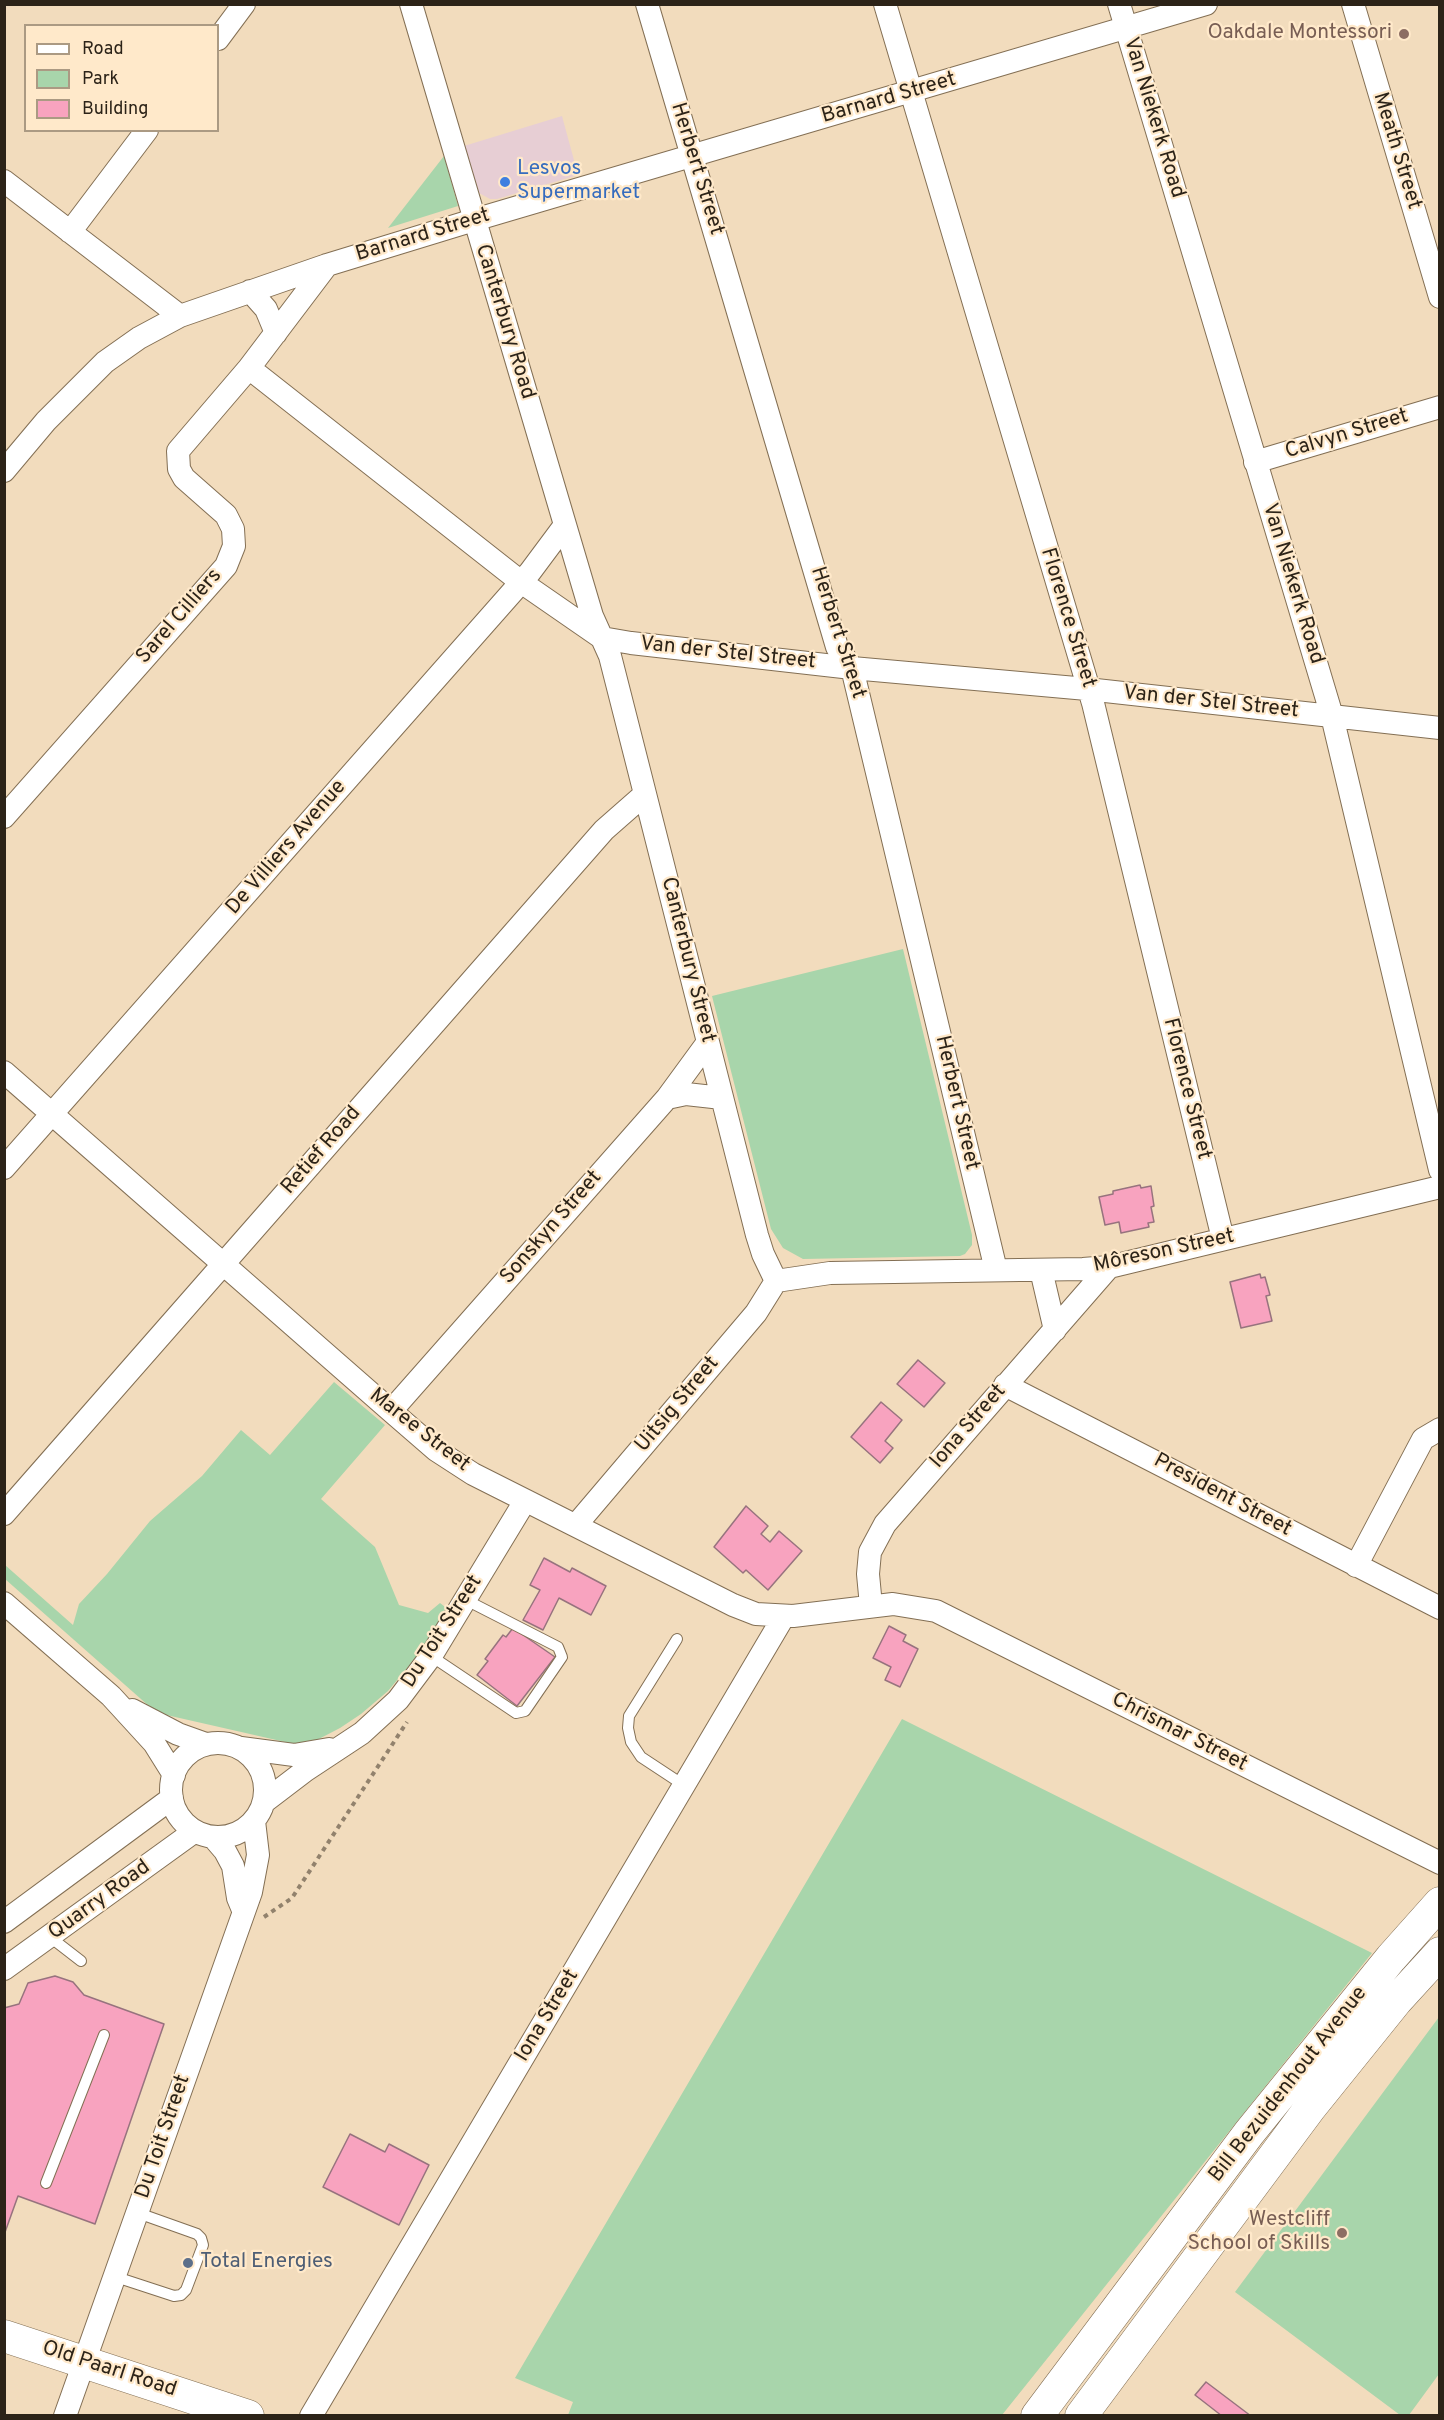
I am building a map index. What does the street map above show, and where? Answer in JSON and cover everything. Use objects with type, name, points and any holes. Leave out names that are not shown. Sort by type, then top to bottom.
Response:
[{"type":"main road","name":"Bill Bezuidenhout Avenue","points":[[1037,2415],[1249,2133],[1391,1958],[1440,1903]]},
{"type":"main road","name":"Bill Bezuidenhout Avenue","points":[[1081,2415],[1310,2108],[1397,2000],[1440,1953]]},
{"type":"main road","name":"Old Paarl Road","points":[[4,2336],[248,2415]]},
{"type":"street","points":[[219,38],[244,4]]},
{"type":"street","name":"Canterbury Road","points":[[411,4],[592,616],[602,638]]},
{"type":"street","name":"Herbert Street","points":[[647,4],[837,647],[852,668],[996,1270]]},
{"type":"street","name":"Florence Street","points":[[885,4],[1093,703],[1223,1239]]},
{"type":"street","name":"Van Niekerk Road","points":[[1119,4],[1332,716],[1440,1170]]},
{"type":"street","name":"Barnard Street","points":[[4,471],[46,422],[105,362],[139,338],[180,316],[327,265],[474,220],[1206,4]]},
{"type":"street","name":"Meath Street","points":[[1353,4],[1440,297]]},
{"type":"street","points":[[70,232],[145,132]]},
{"type":"street","points":[[4,181],[180,316]]},
{"type":"street","name":"Sarel Cilliers","points":[[4,817],[226,566],[234,546],[233,529],[225,515],[184,478],[179,469],[178,451],[249,368],[327,265]]},
{"type":"street","points":[[250,291],[266,309],[276,333]]},
{"type":"street","name":"Van der Stel Street","points":[[249,368],[521,582],[602,638],[852,668],[1087,689],[1440,728]]},
{"type":"street","name":"Calvyn Street","points":[[1255,462],[1440,407]]},
{"type":"street","name":"De Villiers Avenue","points":[[4,1168],[521,582],[565,525]]},
{"type":"street","name":"Canterbury Street","points":[[602,638],[610,656],[762,1254],[776,1281]]},
{"type":"street","name":"Retief Road","points":[[4,1514],[603,830],[645,794]]},
{"type":"street","name":"Sonskyn Street","points":[[391,1411],[667,1098],[708,1042]]},
{"type":"street","name":"Maree Street","points":[[4,1072],[436,1450],[473,1474],[733,1605],[756,1614],[784,1617],[893,1604],[918,1606]]},
{"type":"street","points":[[667,1098],[692,1082],[716,1075]]},
{"type":"street","points":[[667,1098],[686,1094],[722,1098]]},
{"type":"street","name":"Môreson Street","points":[[776,1281],[830,1273],[1109,1267],[1440,1188]]},
{"type":"street","name":"Iona Street","points":[[871,1606],[868,1574],[870,1552],[885,1524],[1109,1267]]},
{"type":"street","points":[[1041,1270],[1055,1330]]},
{"type":"street","name":"Uitsig Street","points":[[576,1525],[756,1313],[776,1281]]},
{"type":"street","name":"President Street","points":[[1005,1385],[1440,1608]]},
{"type":"street","points":[[1356,1566],[1423,1439],[1440,1428]]},
{"type":"street","name":"Du Toit Street","points":[[65,2415],[249,1916],[258,1855],[259,1812],[291,1780],[362,1733],[408,1688],[431,1656],[525,1501]]},
{"type":"street","points":[[4,1603],[111,1696],[154,1743],[174,1775]]},
{"type":"street","name":"Chrismar Street","points":[[918,1606],[945,1615],[1440,1863]]},
{"type":"street","name":"Iona Street","points":[[311,2415],[784,1617]]},
{"type":"street","points":[[111,1696],[162,1726],[206,1744]]},
{"type":"street","points":[[204,1834],[232,1836],[242,1831],[259,1812],[266,1786],[261,1770],[252,1757],[239,1747],[223,1743],[206,1744],[186,1755],[174,1775],[172,1798],[182,1820],[225,1851],[233,1866],[238,1898],[249,1916]]},
{"type":"street","name":"Du Toit Street","points":[[239,1747],[294,1755],[341,1746]]},
{"type":"street","name":"Quarry Road","points":[[4,1922],[172,1798]]},
{"type":"street","name":"Quarry Road","points":[[4,1969],[204,1834]]},
{"type":"lane","points":[[431,1656],[516,1713],[525,1711],[562,1657],[558,1647],[466,1600]]},
{"type":"lane","points":[[677,1639],[629,1716],[628,1728],[631,1742],[641,1757],[685,1786]]},
{"type":"lane","points":[[50,1937],[81,1961]]},
{"type":"lane","points":[[46,2183],[104,2035]]},
{"type":"lane","points":[[116,2277],[174,2296],[181,2295],[186,2290],[202,2245],[201,2238],[197,2234],[138,2213]]},
{"type":"path","points":[[249,1916],[275,1911],[292,1898],[411,1716]]},
{"type":"shaded area","points":[[562,116],[578,175],[497,199],[490,199],[479,193],[464,146]]},
{"type":"green space","points":[[444,156],[458,206],[388,228]]},
{"type":"green space","points":[[903,949],[972,1235],[972,1245],[965,1254],[960,1256],[803,1259],[783,1248],[771,1229],[712,996]]},
{"type":"green space","points":[[334,1382],[385,1425],[321,1499],[375,1547],[399,1605],[428,1613],[440,1603],[449,1610],[418,1655],[388,1691],[340,1728],[315,1741],[294,1744],[162,1714],[150,1707],[5,1579],[5,1565],[73,1625],[79,1604],[150,1521],[202,1476],[241,1430],[270,1455]]},
{"type":"green space","points":[[902,1719],[1372,1953],[1002,2415],[568,2415],[573,2402],[515,2378]]},
{"type":"green space","points":[[1439,2017],[1439,2374],[1409,2415],[1400,2415],[1235,2292]]},
{"type":"building","points":[[1140,1185],[1141,1188],[1151,1186],[1154,1222],[1148,1223],[1149,1227],[1121,1233],[1119,1222],[1105,1225],[1099,1197],[1113,1194],[1113,1191]]},
{"type":"building","points":[[1260,1274],[1261,1278],[1265,1277],[1270,1295],[1266,1296],[1272,1321],[1241,1328],[1230,1282]]},
{"type":"building","points":[[918,1360],[945,1383],[924,1407],[897,1384]]},
{"type":"building","points":[[881,1402],[902,1420],[885,1441],[893,1448],[880,1463],[851,1437]]},
{"type":"building","points":[[746,1506],[768,1526],[761,1534],[770,1542],[779,1531],[802,1551],[768,1590],[746,1570],[743,1573],[714,1547]]},
{"type":"building","points":[[544,1558],[570,1572],[572,1568],[606,1586],[591,1615],[559,1598],[543,1630],[523,1620],[540,1590],[530,1585]]},
{"type":"building","points":[[889,1626],[906,1635],[903,1641],[918,1649],[900,1687],[885,1680],[891,1667],[873,1658]]},
{"type":"building","points":[[513,1628],[555,1657],[517,1706],[477,1675],[488,1661],[485,1659],[503,1635],[506,1637]]},
{"type":"building","points":[[55,1976],[73,1982],[84,1995],[164,2024],[95,2224],[18,2196],[4,2235],[4,2008],[19,2004],[28,1983]]},
{"type":"building","points":[[350,2134],[385,2152],[389,2144],[429,2165],[399,2225],[323,2187]]},
{"type":"building","points":[[1206,2382],[1251,2416],[1222,2416],[1195,2395]]},
{"type":"place","name":"Oakdale Montessori","points":[[1404,34]]},
{"type":"place","name":"Lesvos Supermarket","points":[[505,182]]},
{"type":"place","name":"Westcliff School of Skills","points":[[1342,2233]]},
{"type":"place","name":"Total Energies","points":[[188,2263]]}]
